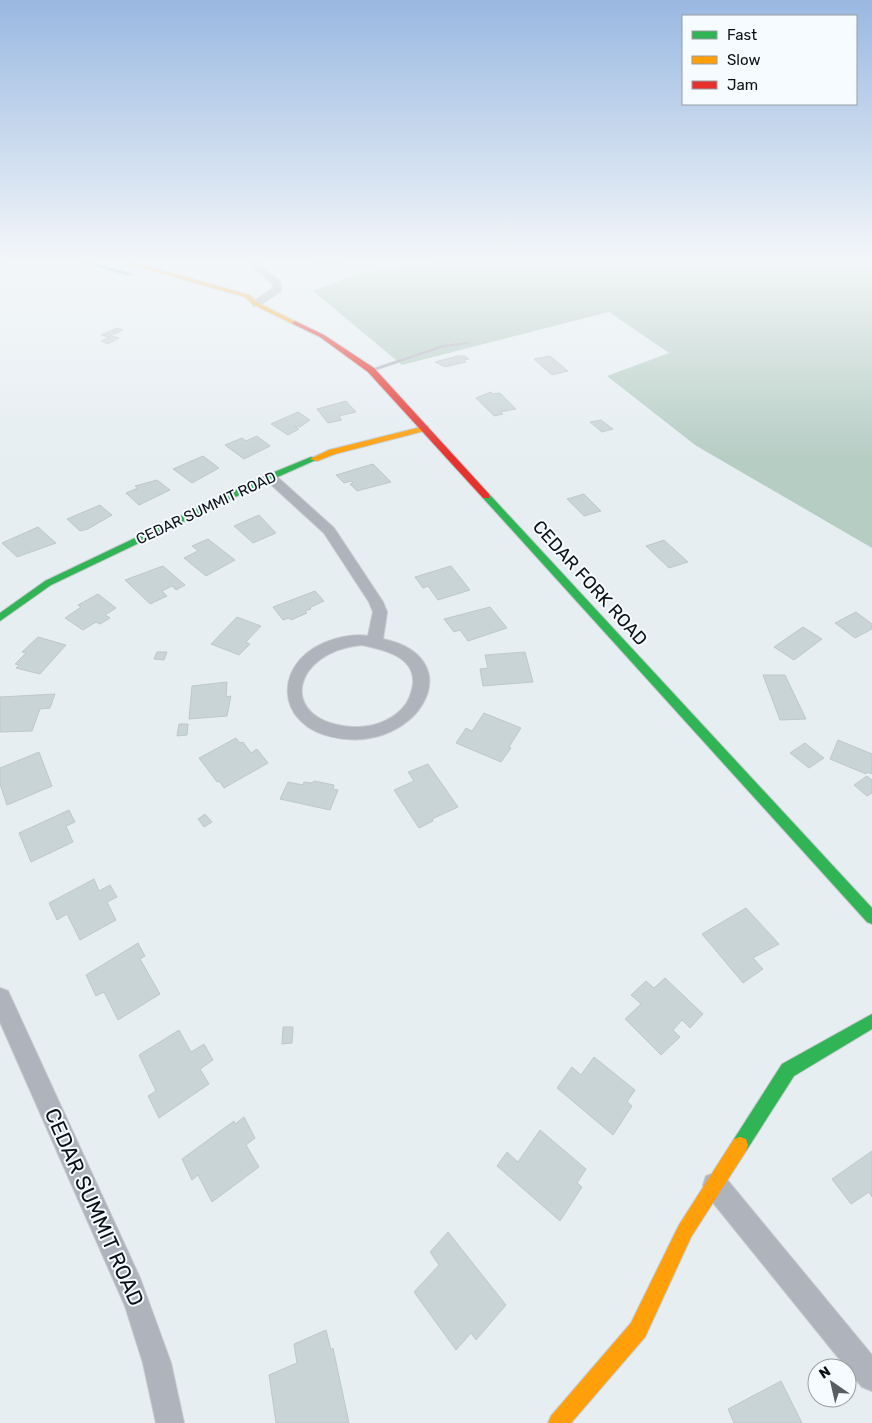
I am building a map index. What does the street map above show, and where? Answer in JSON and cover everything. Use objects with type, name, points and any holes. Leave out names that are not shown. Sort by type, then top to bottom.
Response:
[{"type":"street","name":"CEDAR FORK ROAD","points":[[300,325],[322,336],[371,370],[872,918]]},
{"type":"street","name":"CEDAR SUMMIT ROAD","points":[[0,618],[48,583],[270,477],[332,452],[425,428]]},
{"type":"street","points":[[270,477],[329,531],[376,602],[380,612],[375,641]]},
{"type":"street","points":[[355,641],[375,641],[388,644],[409,656],[421,674],[421,695],[408,715],[384,729],[354,734],[324,729],[303,715],[293,695],[295,680],[302,665],[311,657],[334,645],[355,641]]},
{"type":"street","name":"CEDAR SUMMIT ROAD","points":[[0,998],[135,1294],[153,1346],[170,1423]]},
{"type":"street","points":[[558,1423],[638,1330],[685,1231],[788,1070],[872,1021]]},
{"type":"street","points":[[715,1185],[872,1377]]},
{"type":"lane","points":[[371,370],[444,346],[467,343]]},
{"type":"green space","points":[[354,325],[557,325],[402,365]]},
{"type":"green space","points":[[629,325],[872,325],[872,548],[695,445],[607,376],[669,353]]},
{"type":"building","points":[[117,328],[123,330],[108,337],[101,335]]},
{"type":"building","points":[[111,336],[119,338],[108,344],[101,341]]},
{"type":"building","points":[[465,356],[469,359],[464,360],[466,362],[445,367],[435,362]]},
{"type":"building","points":[[550,356],[568,371],[552,375],[534,359]]},
{"type":"building","points":[[491,392],[493,394],[500,393],[516,409],[500,412],[503,414],[494,416],[476,398]]},
{"type":"building","points":[[346,401],[356,412],[339,416],[342,420],[328,423],[317,409]]},
{"type":"building","points":[[298,412],[310,420],[300,427],[294,426],[299,429],[288,435],[271,424]]},
{"type":"building","points":[[601,420],[613,429],[602,432],[590,422]]},
{"type":"building","points":[[257,436],[270,446],[244,459],[225,445],[242,438],[246,441]]},
{"type":"building","points":[[203,456],[219,468],[192,483],[173,469]]},
{"type":"building","points":[[373,464],[391,482],[357,491],[350,484],[353,483],[351,481],[344,483],[336,475]]},
{"type":"building","points":[[157,480],[170,490],[139,505],[126,493],[138,488],[135,486]]},
{"type":"building","points":[[584,494],[601,511],[584,516],[567,499]]},
{"type":"building","points":[[100,505],[112,515],[88,529],[80,531],[67,519]]},
{"type":"building","points":[[259,515],[276,533],[253,543],[234,526]]},
{"type":"building","points":[[38,527],[56,543],[17,557],[2,543]]},
{"type":"building","points":[[208,539],[235,560],[206,576],[184,558],[198,551],[192,546]]},
{"type":"building","points":[[664,540],[688,562],[669,568],[646,546]]},
{"type":"building","points":[[163,566],[185,585],[176,590],[172,586],[162,591],[167,596],[150,604],[125,580]]},
{"type":"building","points":[[451,566],[470,590],[438,600],[428,586],[423,588],[415,577]]},
{"type":"building","points":[[315,591],[324,601],[309,608],[311,609],[305,611],[307,613],[291,620],[289,618],[283,620],[273,607]]},
{"type":"building","points":[[98,594],[116,608],[105,615],[110,618],[100,624],[96,622],[83,630],[65,618],[81,607],[78,605]]},
{"type":"building","points":[[490,607],[507,628],[468,641],[460,630],[454,632],[444,619]]},
{"type":"building","points":[[856,612],[872,624],[872,629],[855,638],[835,623]]},
{"type":"building","points":[[237,617],[261,626],[246,642],[250,644],[239,655],[211,644]]},
{"type":"building","points":[[803,627],[822,639],[794,660],[774,647]]},
{"type":"building","points":[[38,637],[66,645],[40,674],[16,668],[19,665],[15,664],[26,653],[22,652]]},
{"type":"building","points":[[157,652],[167,652],[164,660],[154,659]]},
{"type":"building","points":[[525,652],[533,682],[483,686],[480,669],[488,668],[485,655]]},
{"type":"building","points":[[763,675],[785,675],[806,719],[780,720]]},
{"type":"building","points":[[227,682],[226,697],[231,696],[227,716],[189,719],[192,686]]},
{"type":"building","points":[[55,694],[50,708],[40,709],[32,731],[0,732],[0,697]]},
{"type":"building","points":[[484,713],[521,728],[509,747],[511,748],[501,762],[456,743],[466,728],[472,731]]},
{"type":"building","points":[[179,724],[188,724],[187,735],[177,736]]},
{"type":"building","points":[[236,738],[240,743],[243,742],[251,753],[257,749],[268,763],[224,788],[219,781],[217,782],[199,758]]},
{"type":"building","points":[[838,740],[872,754],[872,774],[867,772],[866,774],[830,759]]},
{"type":"building","points":[[805,743],[824,758],[809,768],[790,753]]},
{"type":"building","points":[[39,752],[52,786],[7,805],[0,784],[0,768]]},
{"type":"building","points":[[428,764],[458,807],[432,819],[433,821],[419,828],[394,790],[414,781],[408,772]]},
{"type":"building","points":[[867,776],[872,780],[872,793],[867,796],[854,785]]},
{"type":"building","points":[[314,781],[334,785],[333,789],[338,790],[330,810],[280,799],[288,782],[303,785],[304,782],[312,783]]},
{"type":"building","points":[[69,810],[75,822],[66,826],[73,842],[31,862],[19,833]]},
{"type":"building","points":[[205,814],[212,822],[204,827],[198,819]]},
{"type":"building","points":[[94,879],[99,891],[110,885],[117,897],[107,902],[116,920],[80,940],[67,914],[57,920],[49,903]]},
{"type":"building","points":[[746,908],[779,944],[753,958],[763,969],[743,983],[702,934]]},
{"type":"building","points":[[138,943],[145,956],[140,959],[160,994],[118,1020],[104,992],[96,996],[86,975]]},
{"type":"building","points":[[665,978],[703,1014],[690,1028],[682,1020],[673,1030],[680,1037],[661,1055],[625,1019],[641,1004],[631,995],[646,981],[654,988]]},
{"type":"building","points":[[283,1027],[293,1027],[292,1043],[282,1044]]},
{"type":"building","points":[[179,1030],[191,1052],[204,1044],[213,1060],[200,1069],[209,1084],[159,1118],[148,1096],[156,1091],[139,1055]]},
{"type":"building","points":[[594,1057],[635,1090],[627,1102],[632,1106],[613,1135],[557,1088],[572,1067],[581,1075]]},
{"type":"building","points":[[244,1117],[255,1138],[246,1145],[259,1167],[212,1202],[198,1175],[192,1180],[182,1159],[234,1121],[235,1124]]},
{"type":"building","points":[[540,1130],[586,1169],[577,1183],[582,1187],[560,1221],[497,1166],[507,1152],[518,1162]]},
{"type":"building","points":[[872,1151],[872,1197],[869,1192],[851,1204],[832,1179]]},
{"type":"building","points":[[448,1232],[506,1305],[476,1340],[471,1333],[456,1350],[414,1292],[439,1265],[430,1252]]},
{"type":"building","points":[[326,1330],[331,1350],[333,1348],[349,1423],[276,1423],[269,1375],[297,1363],[294,1344]]},
{"type":"building","points":[[781,1381],[802,1423],[734,1423],[728,1409]]},
{"type":"traffic: fast","points":[[0,618],[48,583],[270,477],[314,459]]},
{"type":"traffic: fast","points":[[486,496],[872,918]]},
{"type":"traffic: fast","points":[[740,1145],[788,1070],[872,1021]]},
{"type":"traffic: slow","points":[[314,459],[332,452],[425,428]]},
{"type":"traffic: slow","points":[[558,1423],[638,1330],[685,1231],[740,1145]]},
{"type":"traffic: jam","points":[[300,325],[322,336],[371,370],[486,496]]}]
